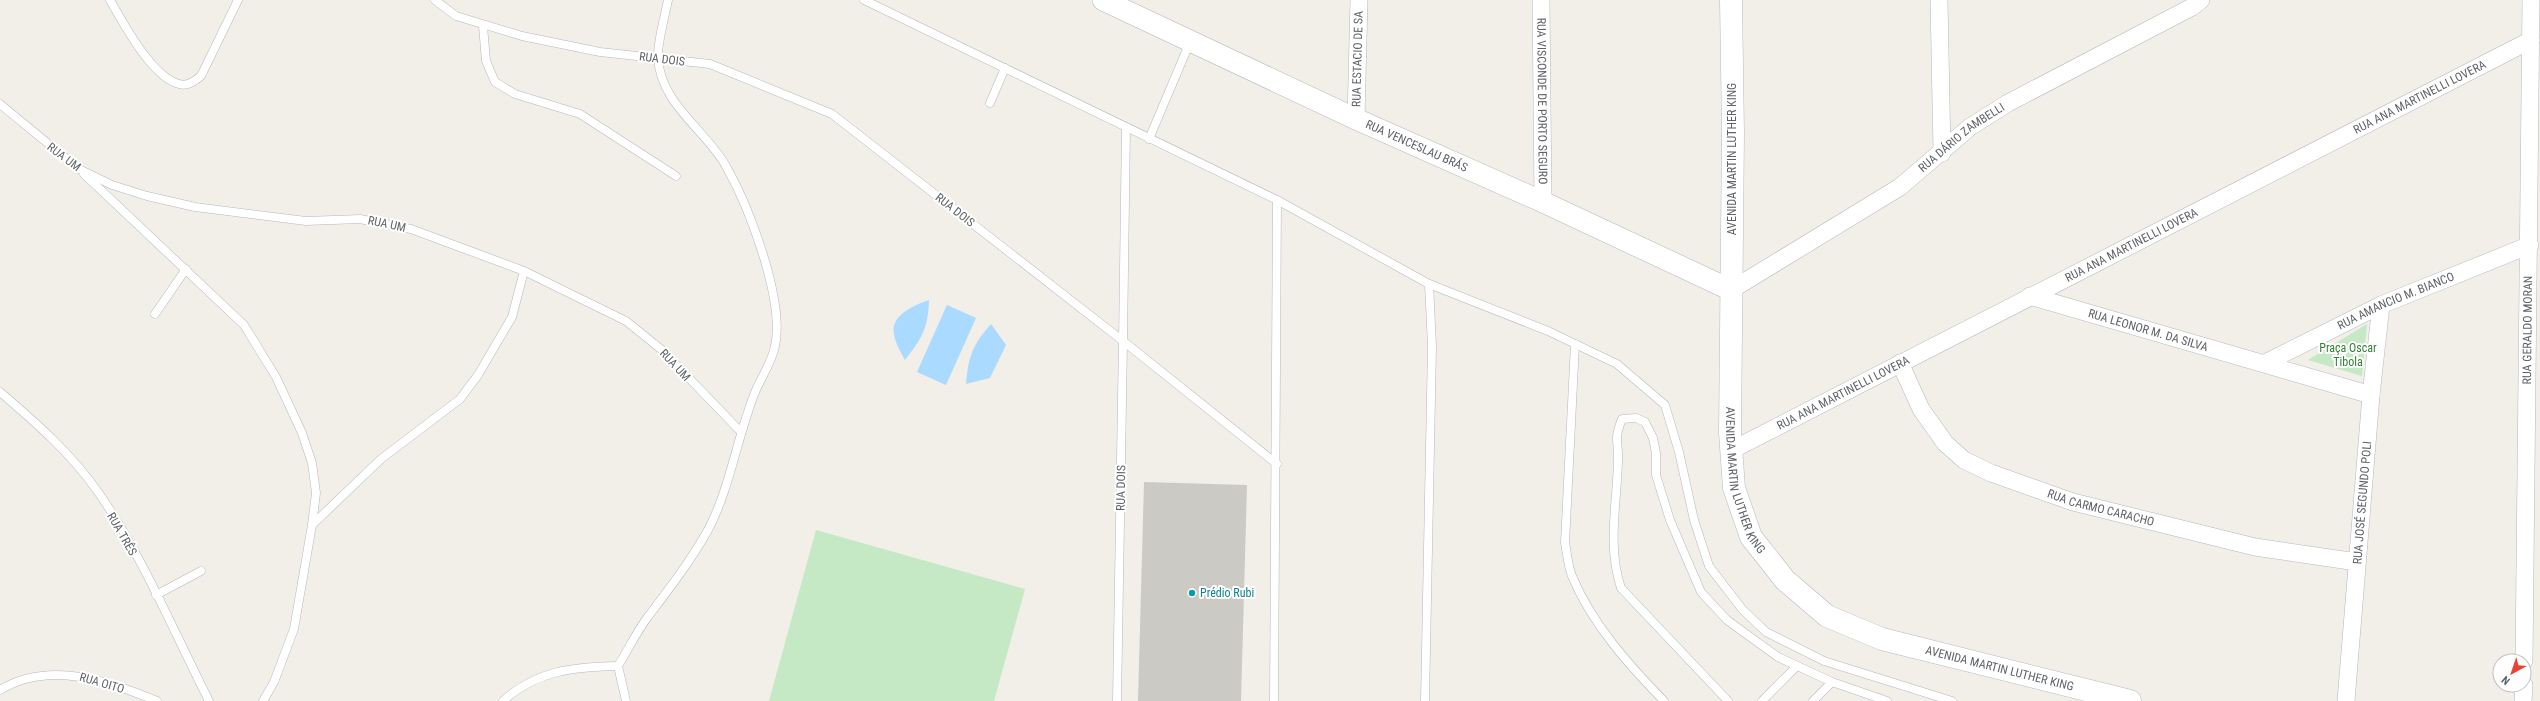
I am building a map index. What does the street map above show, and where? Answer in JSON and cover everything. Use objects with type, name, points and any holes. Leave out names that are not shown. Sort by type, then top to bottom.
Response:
[{"type":"main road","name":"AVENIDA MARTIN LUTHER KING","points":[[1731,0],[1733,133],[1731,290],[1732,450],[1734,488],[1741,512],[1751,537],[1785,580],[1827,616],[1882,639],[2130,701]]},
{"type":"street","name":"RUA VENCESLAU BRÁS","points":[[1103,0],[1356,119],[1543,202],[1731,290]]},
{"type":"street","name":"RUA ESTACIO DE SA","points":[[1356,119],[1359,0]]},
{"type":"street","name":"RUA VISCONDE DE PORTO SEGURO","points":[[1540,0],[1543,202]]},
{"type":"street","points":[[1939,0],[1942,153]]},
{"type":"street","name":"RUA DÁRIO ZAMBELLI","points":[[1731,290],[1900,187],[1942,153],[1970,127],[2008,103],[2192,7],[2201,0]]},
{"type":"street","name":"RUA GERALDO MORAN","points":[[2524,653],[2530,245],[2531,0]]},
{"type":"street","name":"RUA ANA MARTINELLI LOVERA","points":[[1732,450],[2531,40]]},
{"type":"street","name":"RUA AMANCIO M. BIANCO","points":[[2265,363],[2381,305],[2530,245]]},
{"type":"street","name":"RUA LEONOR M. DA SILVA","points":[[2030,296],[2265,363]]},
{"type":"street","name":"RUA JOSÉ SEGUNDO POLI","points":[[2346,701],[2371,395],[2381,305]]},
{"type":"street","name":"RUA CARMO CARACHO","points":[[1900,363],[1921,409],[1945,443],[1964,460],[1991,473],[2073,502],[2254,547],[2357,562]]},
{"type":"street","points":[[2265,363],[2371,395]]},
{"type":"lane","points":[[110,0],[140,51],[170,80],[180,85],[193,83],[201,76],[238,0]]},
{"type":"lane","name":"RUA DOIS","points":[[435,0],[456,16],[482,26],[600,52],[710,64],[832,114],[1123,341],[1118,701]]},
{"type":"lane","points":[[626,701],[618,666],[646,620],[686,568],[709,528],[722,497],[755,391],[775,345],[776,318],[769,282],[759,242],[741,196],[725,164],[673,100],[666,87],[658,58],[668,0]]},
{"type":"lane","points":[[864,0],[1278,200],[1429,284],[1575,344],[1617,364],[1665,405],[1679,452],[1694,520],[1709,566],[1742,609],[1766,632],[1824,661],[1952,701]]},
{"type":"lane","points":[[482,26],[486,61],[495,82],[515,94],[580,114],[676,176]]},
{"type":"lane","points":[[1149,139],[1191,41]]},
{"type":"lane","points":[[990,103],[1005,68]]},
{"type":"lane","name":"RUA UM","points":[[0,104],[78,169],[133,192],[195,207],[306,221],[360,219],[411,229],[524,271],[626,321],[662,350],[741,432]]},
{"type":"lane","points":[[1126,127],[1123,341],[1277,464]]},
{"type":"lane","points":[[78,169],[132,222],[186,268],[244,325],[276,377],[302,433],[312,463],[316,493],[312,525],[294,628],[274,682],[263,701]]},
{"type":"lane","points":[[1274,701],[1278,200]]},
{"type":"lane","points":[[154,314],[186,268]]},
{"type":"lane","points":[[312,525],[381,459],[460,398],[478,375],[512,317],[524,271]]},
{"type":"lane","points":[[1425,701],[1432,346],[1429,284]]},
{"type":"lane","points":[[1575,344],[1565,543],[1572,574],[1592,615],[1631,667],[1664,701]]},
{"type":"lane","name":"RUA TRÊS","points":[[0,392],[40,427],[78,466],[98,492],[156,595],[209,701]]},
{"type":"lane","points":[[1728,701],[1621,588],[1614,567],[1613,529],[1618,460],[1615,436],[1622,419],[1636,418],[1645,422],[1653,438],[1656,453],[1656,475],[1670,520],[1701,592],[1727,620],[1778,656],[1832,682],[1873,699],[1887,701]]},
{"type":"lane","points":[[156,595],[201,571]]},
{"type":"lane","points":[[503,701],[522,686],[543,676],[574,667],[618,666]]},
{"type":"lane","points":[[1762,701],[1798,666]]},
{"type":"lane","name":"RUA OITO","points":[[0,690],[11,684],[41,676],[79,675],[157,701]]},
{"type":"lane","points":[[1813,701],[1832,682]]},
{"type":"green space","name":"Praça Oscar Tibola","points":[[2367,324],[2362,376],[2308,360]]},
{"type":"green space","points":[[816,530],[1025,589],[994,701],[769,701]]},
{"type":"water","points":[[929,300],[927,319],[923,333],[905,360],[898,347],[894,334],[896,321],[911,308]]},
{"type":"water","points":[[947,305],[976,318],[946,385],[917,372]]},
{"type":"water","points":[[991,324],[1006,345],[990,378],[966,384],[968,366],[972,351]]},
{"type":"building","name":"Prédio Rubi","points":[[1144,482],[1247,485],[1241,701],[1138,701]]},
{"type":"place","name":"Prédio Rubi","points":[[1192,593]]}]
